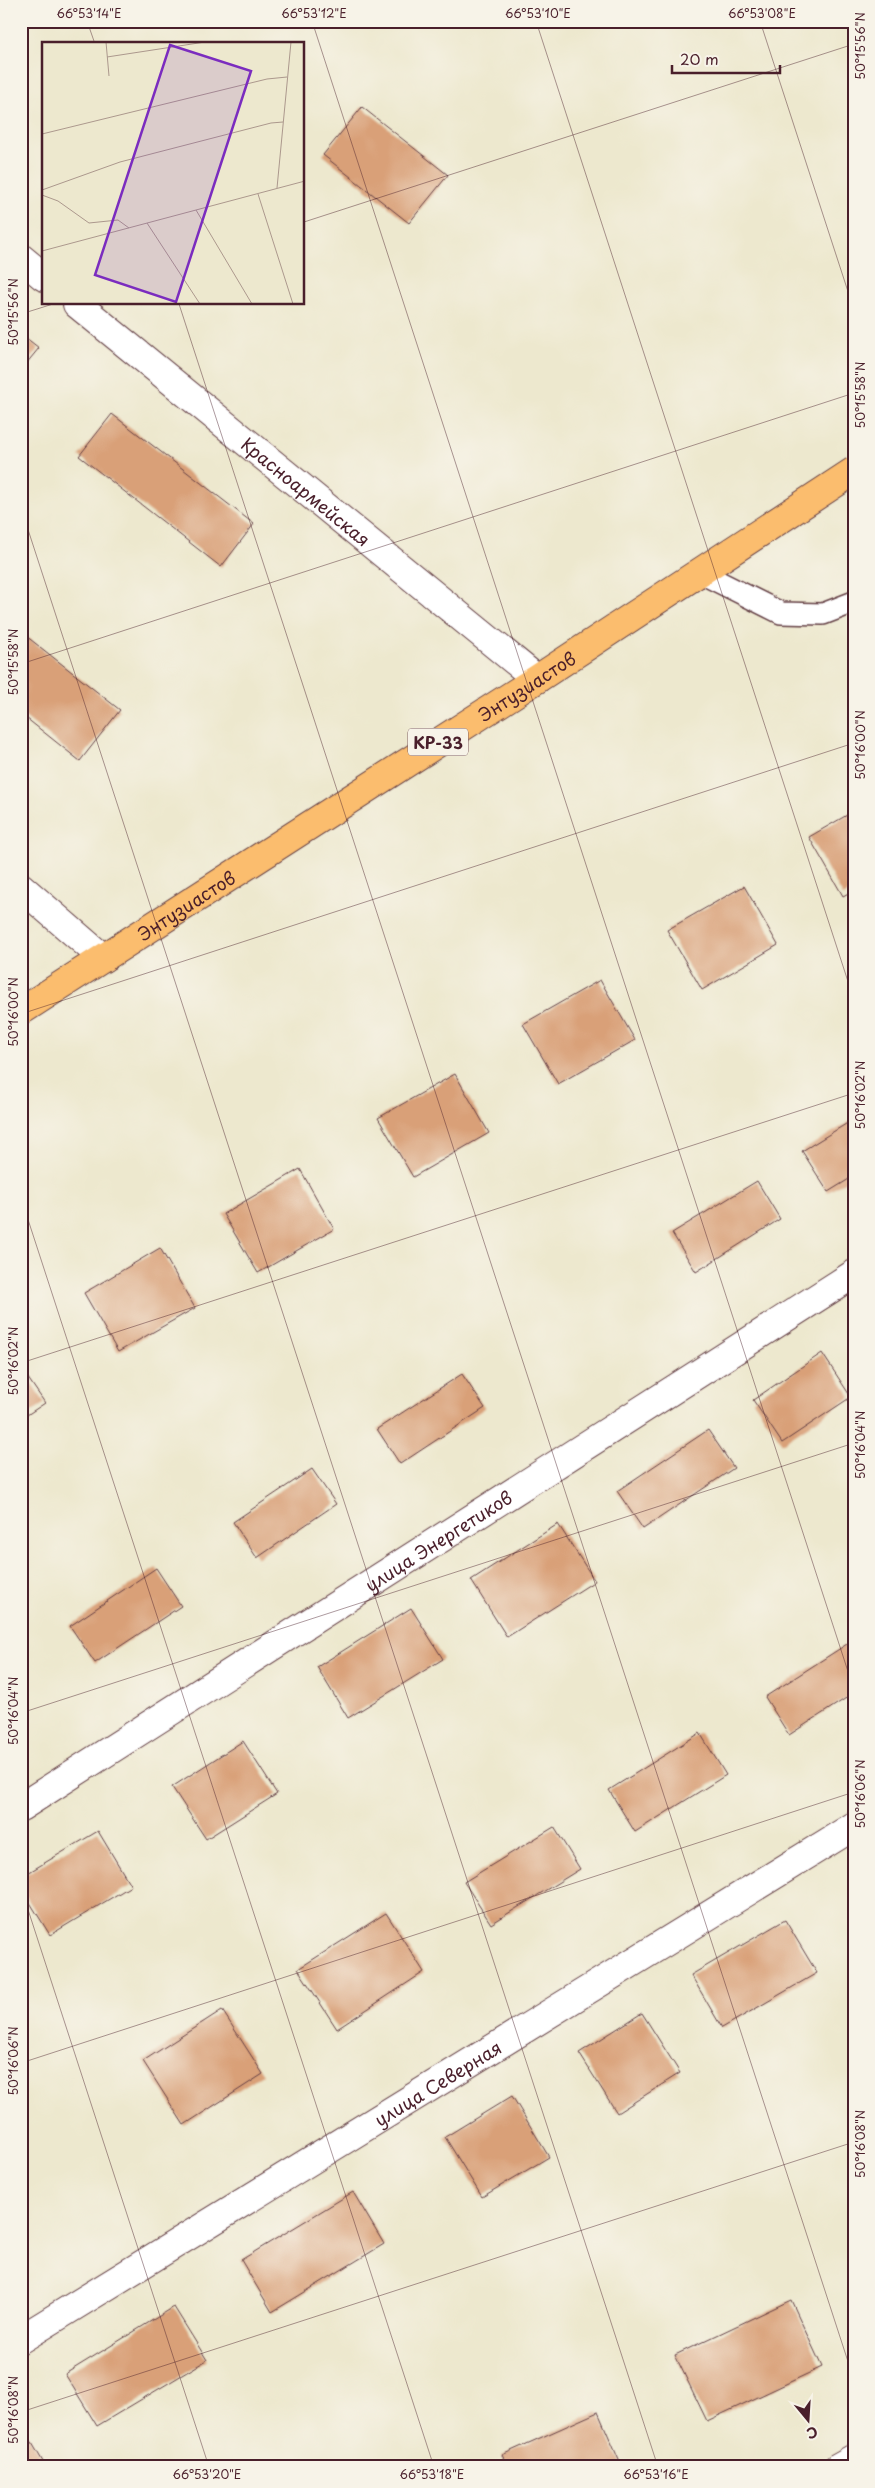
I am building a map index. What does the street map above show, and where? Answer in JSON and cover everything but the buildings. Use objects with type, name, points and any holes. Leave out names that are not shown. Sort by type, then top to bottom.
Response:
[{"type":"main road","name":"Энтузиастов","points":[[21,1010],[537,679],[854,471]]},
{"type":"street","points":[[21,258],[42,275]]},
{"type":"street","name":"Красноармейская","points":[[78,305],[537,679]]},
{"type":"street","points":[[21,887],[103,958]]},
{"type":"street","name":"улица Энергетиков","points":[[21,1807],[854,1274]]},
{"type":"street","name":"улица Северная","points":[[21,2339],[854,1826]]},
{"type":"street","points":[[838,2467],[854,2458]]},
{"type":"lane","points":[[699,572],[782,612],[823,614],[854,602]]}]
